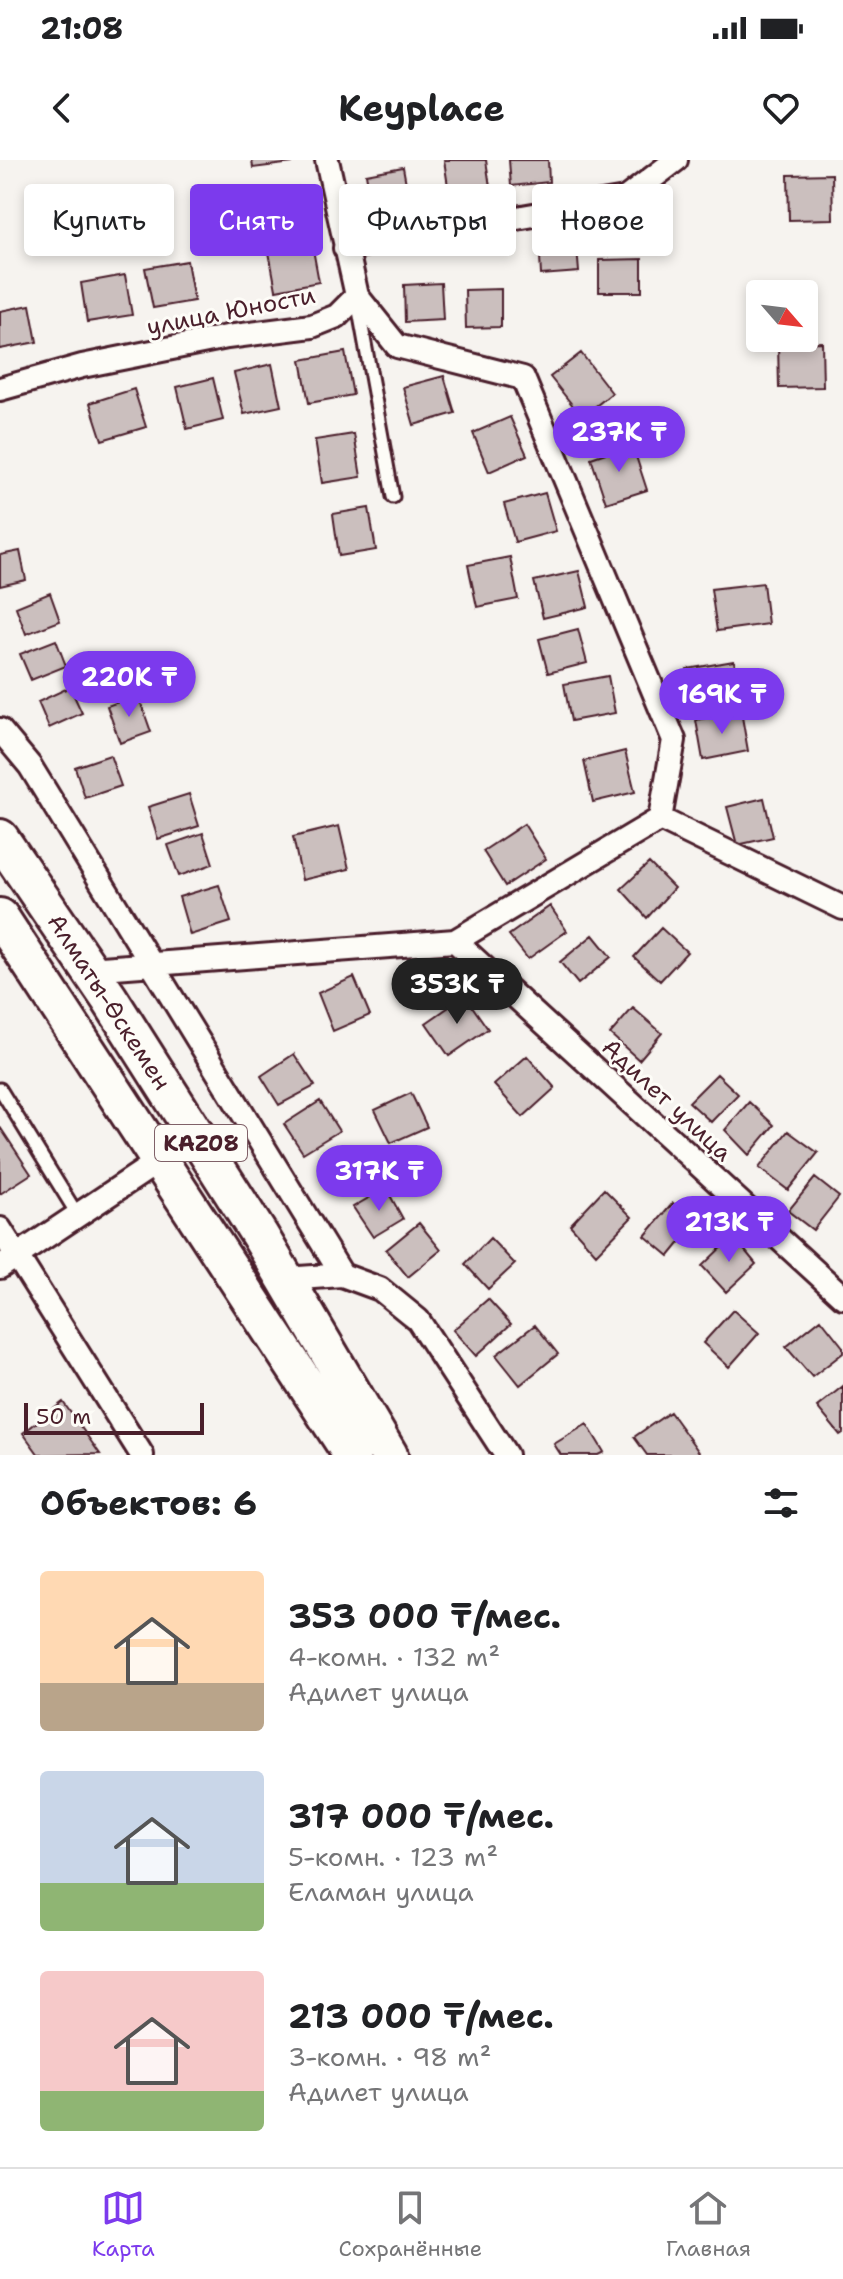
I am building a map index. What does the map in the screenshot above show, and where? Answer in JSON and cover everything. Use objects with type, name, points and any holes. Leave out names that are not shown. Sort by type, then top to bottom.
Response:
[{"type":"main road","name":"Алматы-Өскемен","points":[[0,838],[89,969],[260,1236],[389,1455]]},
{"type":"main road","name":"Алматы-Өскемен","points":[[0,917],[352,1455]]},
{"type":"main road","points":[[328,1419],[358,1399]]},
{"type":"street","points":[[327,160],[339,219]]},
{"type":"street","points":[[516,218],[625,199],[676,160]]},
{"type":"street","points":[[89,969],[455,941],[660,819],[674,740],[523,378],[397,346],[357,296],[347,256]]},
{"type":"street","name":"улица Юности","points":[[0,389],[82,366],[198,343],[312,326],[337,316],[357,296]]},
{"type":"street","points":[[0,730],[30,766],[342,1275]]},
{"type":"street","points":[[660,819],[843,908]]},
{"type":"street","name":"Адилет улица","points":[[455,941],[843,1297]]},
{"type":"street","points":[[8,1260],[159,1161]]},
{"type":"street","points":[[0,1229],[8,1260],[142,1455]]},
{"type":"street","points":[[285,1279],[342,1275],[380,1289],[418,1320],[506,1455]]},
{"type":"lane","points":[[357,296],[393,497]]},
{"type":"lane","points":[[0,1089],[77,1214]]},
{"type":"building","points":[[252,160],[292,160],[292,163],[253,168]]},
{"type":"building","points":[[444,160],[486,160],[490,184],[448,184]]},
{"type":"building","points":[[509,160],[548,160],[549,182],[511,184]]},
{"type":"building","points":[[403,167],[406,184],[368,184],[366,174]]},
{"type":"building","points":[[832,174],[833,219],[789,220],[788,175]]},
{"type":"building","points":[[270,256],[314,256],[319,282],[276,290]]},
{"type":"building","points":[[540,256],[578,256],[579,272],[541,275]]},
{"type":"building","points":[[642,259],[642,292],[599,292],[599,260]]},
{"type":"building","points":[[187,261],[194,301],[153,308],[145,268]]},
{"type":"building","points":[[125,275],[132,315],[87,322],[81,283]]},
{"type":"building","points":[[441,283],[443,320],[405,322],[404,285]]},
{"type":"building","points":[[501,289],[501,327],[466,328],[465,290]]},
{"type":"building","points":[[30,305],[37,342],[0,349],[0,311]]},
{"type":"building","points":[[818,342],[822,342],[823,387],[779,388],[778,352],[818,352]]},
{"type":"building","points":[[345,352],[353,395],[309,403],[301,360]]},
{"type":"building","points":[[581,353],[612,393],[582,417],[550,377]]},
{"type":"building","points":[[272,364],[281,406],[244,414],[234,373]]},
{"type":"building","points":[[444,376],[455,413],[414,425],[403,387]]},
{"type":"building","points":[[213,378],[223,420],[187,429],[177,387]]},
{"type":"building","points":[[134,389],[146,427],[102,440],[90,403]]},
{"type":"building","points":[[510,417],[527,455],[489,472],[473,433]]},
{"type":"building","points":[[354,434],[361,477],[322,483],[315,440]]},
{"type":"building","points":[[632,444],[647,490],[606,503],[591,458]]},
{"type":"building","points":[[545,493],[556,531],[515,542],[504,504]]},
{"type":"building","points":[[369,508],[376,550],[339,556],[333,514]]},
{"type":"building","points":[[20,551],[26,580],[0,586],[0,555]]},
{"type":"building","points":[[510,557],[518,599],[477,607],[468,565]]},
{"type":"building","points":[[579,571],[588,607],[543,618],[534,581]]},
{"type":"building","points":[[763,583],[768,624],[717,631],[711,589]]},
{"type":"building","points":[[50,593],[60,621],[26,634],[16,607]]},
{"type":"building","points":[[578,629],[587,663],[548,673],[539,639]]},
{"type":"building","points":[[56,640],[66,666],[31,680],[20,654]]},
{"type":"building","points":[[734,661],[740,700],[693,708],[687,669]]},
{"type":"building","points":[[608,676],[615,713],[571,721],[564,684]]},
{"type":"building","points":[[70,687],[82,713],[49,728],[38,702]]},
{"type":"building","points":[[138,695],[151,732],[120,743],[107,706]]},
{"type":"building","points":[[741,711],[748,751],[703,760],[696,720]]},
{"type":"building","points":[[625,751],[635,792],[593,802],[584,761]]},
{"type":"building","points":[[110,755],[121,786],[85,798],[75,767]]},
{"type":"building","points":[[189,794],[199,826],[158,839],[148,807]]},
{"type":"building","points":[[764,798],[773,837],[737,845],[727,807]]},
{"type":"building","points":[[524,824],[546,859],[505,886],[483,851]]},
{"type":"building","points":[[339,826],[349,869],[302,880],[293,837]]},
{"type":"building","points":[[203,833],[213,864],[179,876],[168,845]]},
{"type":"building","points":[[649,863],[674,888],[647,918],[621,889]]},
{"type":"building","points":[[219,885],[231,922],[190,935],[179,897]]},
{"type":"building","points":[[550,906],[567,931],[528,959],[509,935]]},
{"type":"building","points":[[661,928],[687,952],[660,981],[634,957]]},
{"type":"building","points":[[593,935],[611,957],[578,984],[560,962]]},
{"type":"building","points":[[354,977],[370,1015],[333,1031],[318,993]]},
{"type":"building","points":[[465,996],[488,1029],[449,1056],[426,1023]]},
{"type":"building","points":[[633,1008],[662,1033],[639,1060],[610,1034]]},
{"type":"building","points":[[294,1054],[315,1086],[279,1105],[261,1076]]},
{"type":"building","points":[[527,1056],[555,1088],[523,1117],[494,1085]]},
{"type":"building","points":[[717,1074],[738,1094],[711,1122],[689,1102]]},
{"type":"building","points":[[411,1093],[427,1127],[391,1143],[375,1110]]},
{"type":"building","points":[[320,1101],[339,1131],[303,1153],[284,1124]]},
{"type":"building","points":[[749,1102],[774,1125],[749,1155],[725,1130]]},
{"type":"building","points":[[0,1127],[31,1174],[0,1194]]},
{"type":"building","points":[[788,1131],[818,1153],[788,1190],[759,1168]]},
{"type":"building","points":[[815,1178],[839,1197],[813,1230],[788,1211]]},
{"type":"building","points":[[386,1188],[403,1219],[373,1237],[353,1207]]},
{"type":"building","points":[[604,1189],[632,1217],[596,1254],[570,1225]]},
{"type":"building","points":[[673,1203],[696,1223],[669,1256],[645,1236]]},
{"type":"building","points":[[419,1223],[441,1250],[408,1277],[386,1250]]},
{"type":"building","points":[[733,1236],[756,1264],[726,1292],[702,1266]]},
{"type":"building","points":[[490,1238],[515,1264],[488,1289],[465,1264]]},
{"type":"building","points":[[488,1299],[511,1324],[476,1356],[453,1330]]},
{"type":"building","points":[[733,1310],[759,1333],[729,1367],[703,1343]]},
{"type":"building","points":[[821,1319],[843,1347],[843,1353],[812,1377],[786,1347]]},
{"type":"building","points":[[535,1325],[558,1354],[520,1385],[496,1355]]},
{"type":"building","points":[[843,1386],[843,1433],[840,1435],[817,1407]]},
{"type":"building","points":[[63,1402],[100,1454],[39,1455],[23,1433]]},
{"type":"building","points":[[670,1412],[701,1455],[647,1455],[634,1437]]},
{"type":"building","points":[[587,1424],[604,1452],[598,1455],[561,1455],[554,1444]]}]
